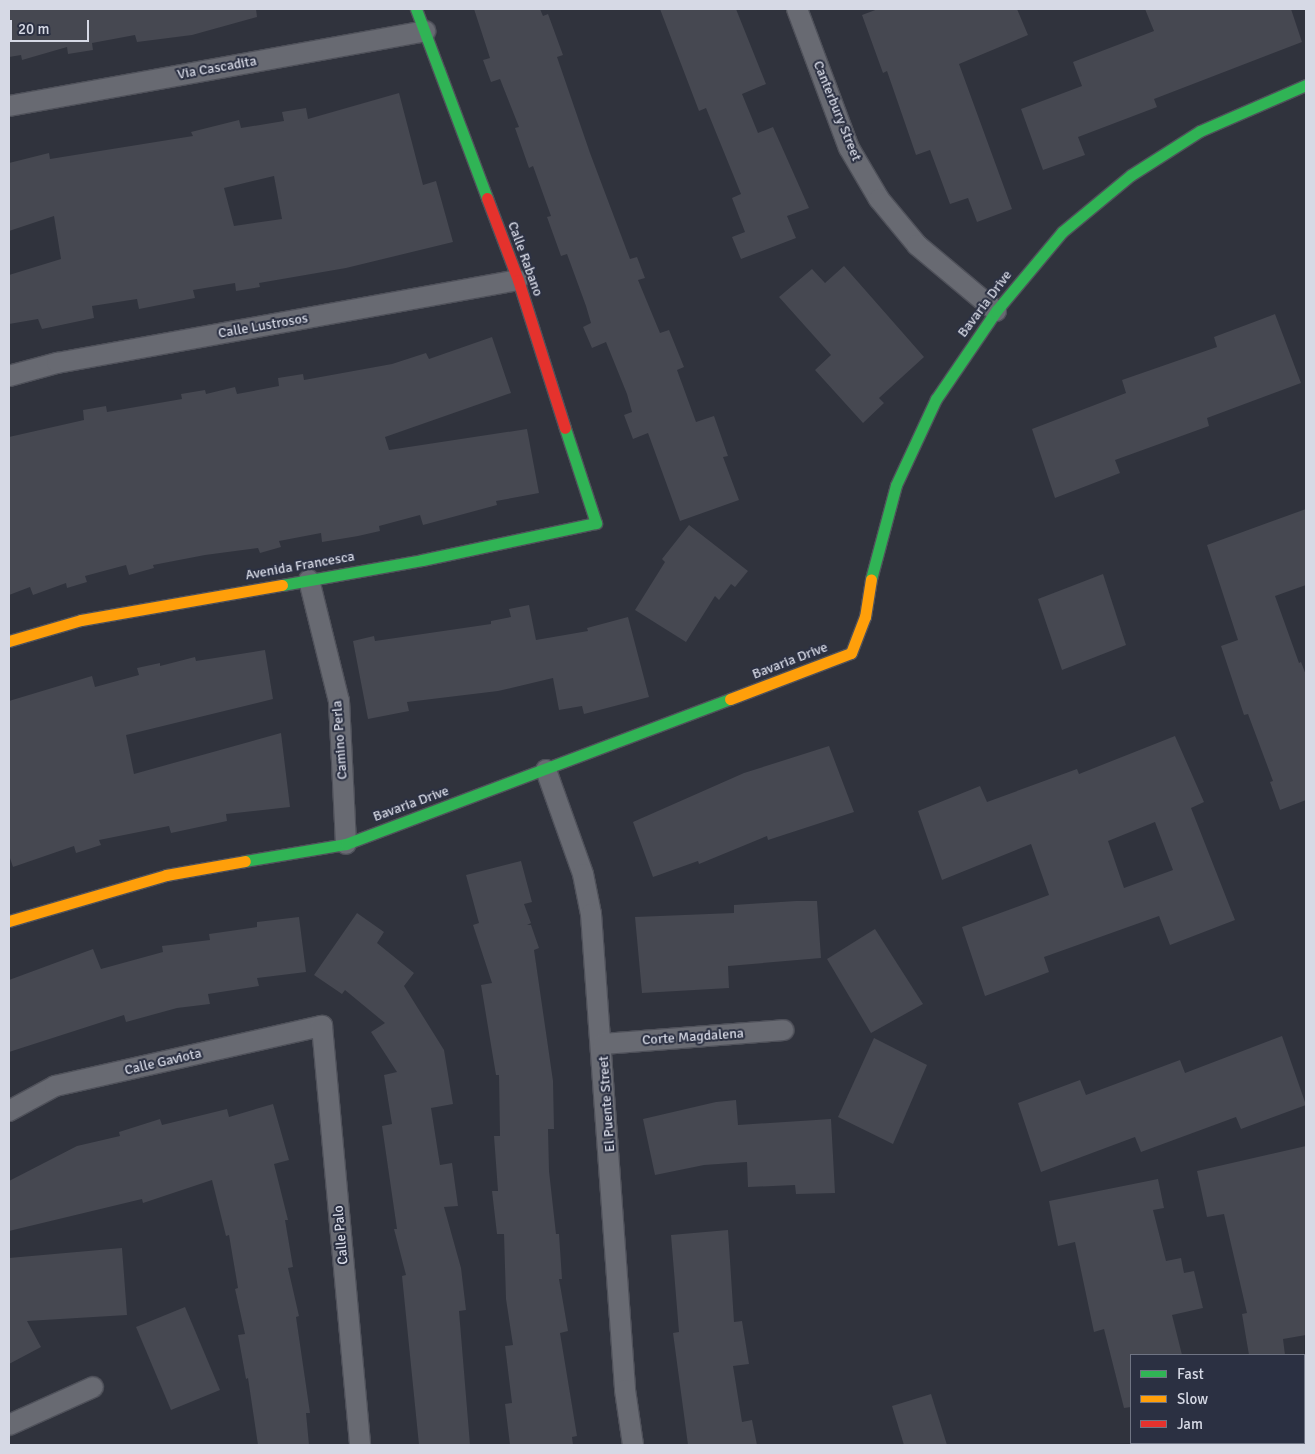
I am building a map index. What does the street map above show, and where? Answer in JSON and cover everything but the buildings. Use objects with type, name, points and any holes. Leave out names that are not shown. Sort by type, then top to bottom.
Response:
[{"type":"street","name":"Calle Rabano","points":[[416,9],[518,280],[596,523]]},
{"type":"street","name":"Canterbury Street","points":[[797,9],[849,148],[878,199],[917,245],[996,311]]},
{"type":"street","name":"Via Cascadita","points":[[9,106],[425,31]]},
{"type":"street","name":"Bavaria Drive","points":[[9,921],[166,875],[346,844],[852,653],[865,617],[875,555],[896,485],[936,399],[996,311],[1062,232],[1131,175],[1200,131],[1306,85]]},
{"type":"street","name":"Calle Lustrosos","points":[[9,376],[57,363],[518,280]]},
{"type":"street","name":"Avenida Francesca","points":[[9,641],[81,620],[309,580],[596,523]]},
{"type":"street","name":"Camino Perla","points":[[309,580],[339,701],[346,844]]},
{"type":"street","name":"El Puente Street","points":[[546,770],[583,874],[591,914],[603,1044],[625,1390],[634,1445]]},
{"type":"street","name":"Calle Gaviota","points":[[9,1111],[55,1086],[322,1026]]},
{"type":"street","name":"Calle Palo","points":[[322,1026],[360,1445]]},
{"type":"street","name":"Corte Magdalena","points":[[603,1044],[782,1030]]},
{"type":"street","points":[[9,1425],[93,1388]]},
{"type":"traffic: fast","points":[[416,9],[487,198]]},
{"type":"traffic: fast","points":[[871,579],[896,485],[936,399],[996,311],[1062,232],[1131,175],[1200,131],[1306,85]]},
{"type":"traffic: fast","points":[[282,585],[422,560],[596,523],[565,428]]},
{"type":"traffic: fast","points":[[245,861],[346,844],[730,699]]},
{"type":"traffic: slow","points":[[730,699],[851,653],[865,617],[871,579]]},
{"type":"traffic: slow","points":[[9,641],[81,620],[282,585]]},
{"type":"traffic: slow","points":[[9,921],[166,875],[245,861]]},
{"type":"traffic: jam","points":[[487,198],[518,280],[565,428]]}]
